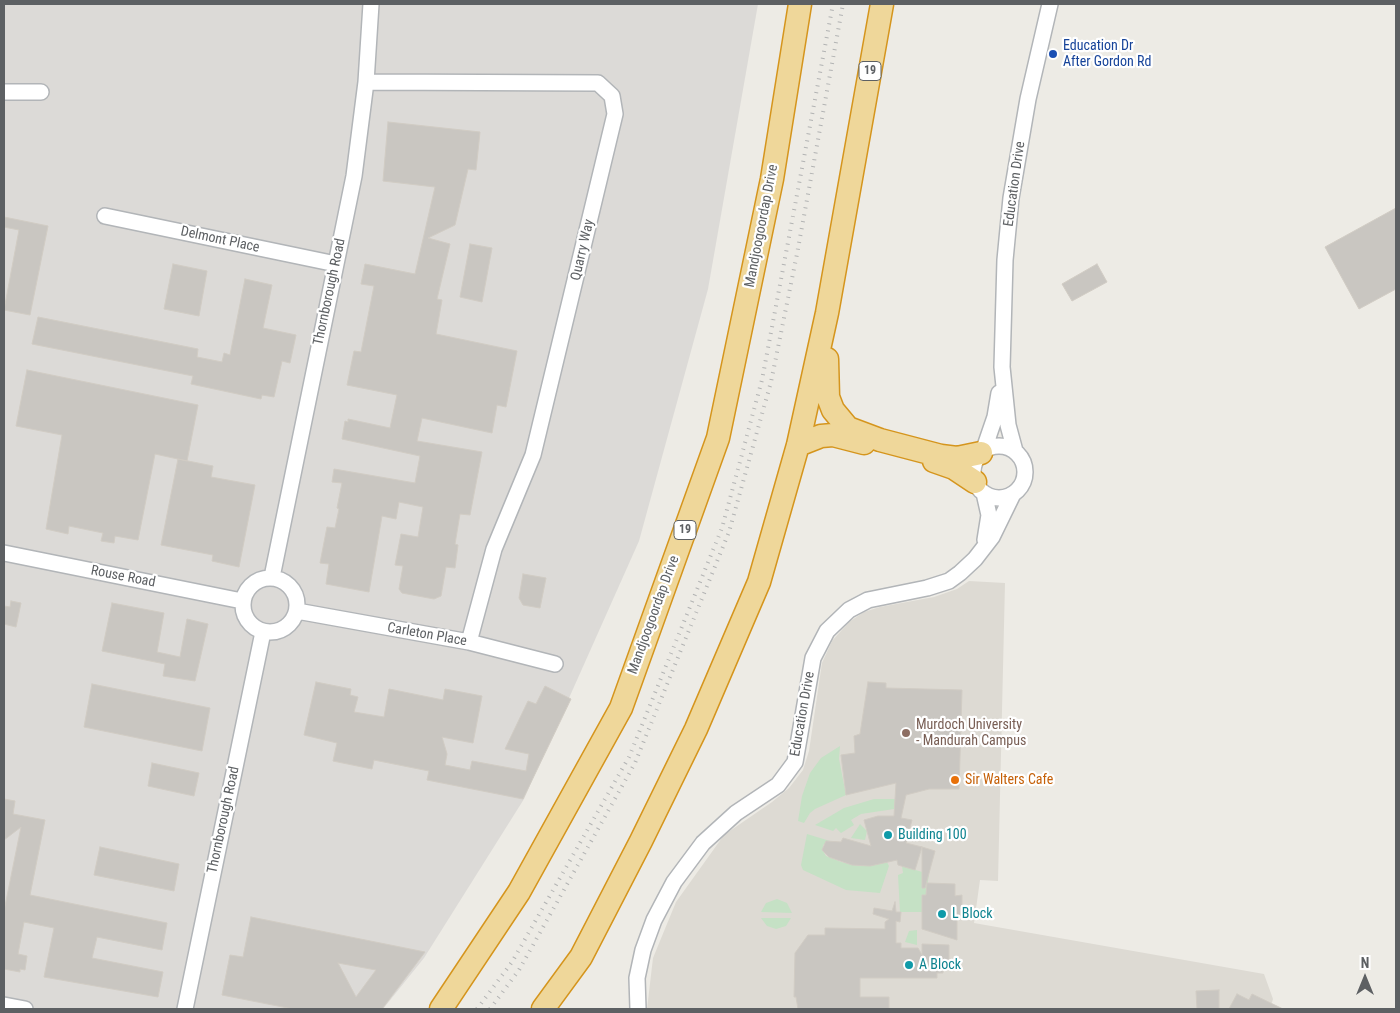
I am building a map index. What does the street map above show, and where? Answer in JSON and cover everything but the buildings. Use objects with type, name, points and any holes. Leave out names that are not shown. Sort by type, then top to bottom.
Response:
[{"type":"highway","name":"Mandjoogoordap Drive","points":[[440,1009],[519,892],[621,708],[715,447],[772,179],[800,4]]},
{"type":"highway","name":"19","points":[[543,1009],[581,957],[696,729],[759,582],[798,445],[826,313],[882,4]]},
{"type":"highway","points":[[826,313],[826,390],[833,410],[848,428],[880,440],[941,456],[958,458],[982,453]]},
{"type":"highway","points":[[798,445],[821,436],[833,435],[943,464],[979,487]]},
{"type":"street","name":"Thornborough Road","points":[[272,577],[354,176],[366,82],[371,4]]},
{"type":"street","name":"Education Drive","points":[[982,453],[995,417],[1002,367],[1004,280],[1011,198],[1028,99],[1050,4]]},
{"type":"street","name":"Quarry Way","points":[[366,82],[598,83],[612,96],[615,114],[534,455],[494,549],[470,642]]},
{"type":"street","points":[[4,92],[41,92]]},
{"type":"street","name":"Delmont Place","points":[[105,216],[336,264]]},
{"type":"street","name":"Education Drive","points":[[1002,367],[1008,425],[1015,451]]},
{"type":"street","points":[[999,446],[1015,451],[1022,460],[1025,476],[1022,484],[1013,494],[998,498],[979,487],[974,467],[982,453],[999,446]]},
{"type":"street","name":"Education Drive","points":[[979,487],[989,520],[981,551]]},
{"type":"street","name":"Education Drive","points":[[638,1009],[637,978],[643,950],[654,920],[674,882],[703,843],[736,813],[778,785],[795,762],[813,658],[827,631],[843,614],[868,600],[927,588],[949,580],[965,569],[997,529],[1013,494]]},
{"type":"street","name":"Rouse Road","points":[[4,553],[242,601]]},
{"type":"street","points":[[272,577],[283,580],[292,588],[297,599],[297,611],[292,621],[284,628],[274,632],[263,632],[254,628],[246,620],[242,601],[247,588],[258,580],[272,577]]},
{"type":"street","name":"Carleton Place","points":[[297,611],[470,642],[555,664]]},
{"type":"street","name":"Thornborough Road","points":[[185,1009],[263,632]]},
{"type":"street","points":[[5,1006],[25,1009]]},
{"type":"shaded area","points":[[4,4],[758,4],[708,289],[639,541],[524,799],[424,958],[383,1009],[4,1009]]},
{"type":"shaded area","points":[[969,581],[1005,583],[998,881],[980,880],[974,923],[1264,974],[1273,999],[1270,1009],[647,1009],[653,958],[676,902],[724,835],[772,802],[789,788],[803,770],[809,751],[822,663],[832,641],[849,622],[864,612],[880,607],[934,597],[957,589]]},
{"type":"green space","points":[[840,746],[839,759],[846,795],[815,809],[804,823],[798,821],[802,796],[810,773],[821,758]]},
{"type":"green space","points":[[874,799],[895,799],[894,809],[861,814],[851,820],[854,825],[841,833],[836,828],[833,831],[815,825],[844,808]]},
{"type":"green space","points":[[860,824],[867,831],[865,840],[851,838]]},
{"type":"green space","points":[[807,834],[830,841],[823,845],[823,851],[826,856],[841,862],[859,866],[887,862],[889,866],[880,893],[846,890],[803,870],[801,865]]},
{"type":"green space","points":[[902,866],[929,874],[926,895],[922,895],[922,912],[900,912],[898,875],[903,873]]},
{"type":"green space","points":[[777,899],[787,903],[792,913],[761,912],[766,903]]},
{"type":"green space","points":[[761,918],[791,918],[786,926],[776,929],[767,926]]},
{"type":"green space","points":[[917,930],[917,945],[905,942],[909,931]]},
{"type":"railway","points":[[477,1009],[512,962],[629,757],[722,528],[762,380],[833,4]]},
{"type":"railway","points":[[490,1009],[519,970],[635,763],[729,532],[771,382],[797,254],[843,4]]},
{"type":"place","name":"Education Dr After Gordon Rd","points":[[1053,54]]},
{"type":"place","name":"Murdoch University - Mandurah Campus","points":[[906,733]]},
{"type":"place","name":"Sir Walters Cafe","points":[[955,780]]},
{"type":"place","name":"Building 100","points":[[888,835]]},
{"type":"place","name":"L Block","points":[[942,914]]},
{"type":"place","name":"A Block","points":[[909,965]]}]
